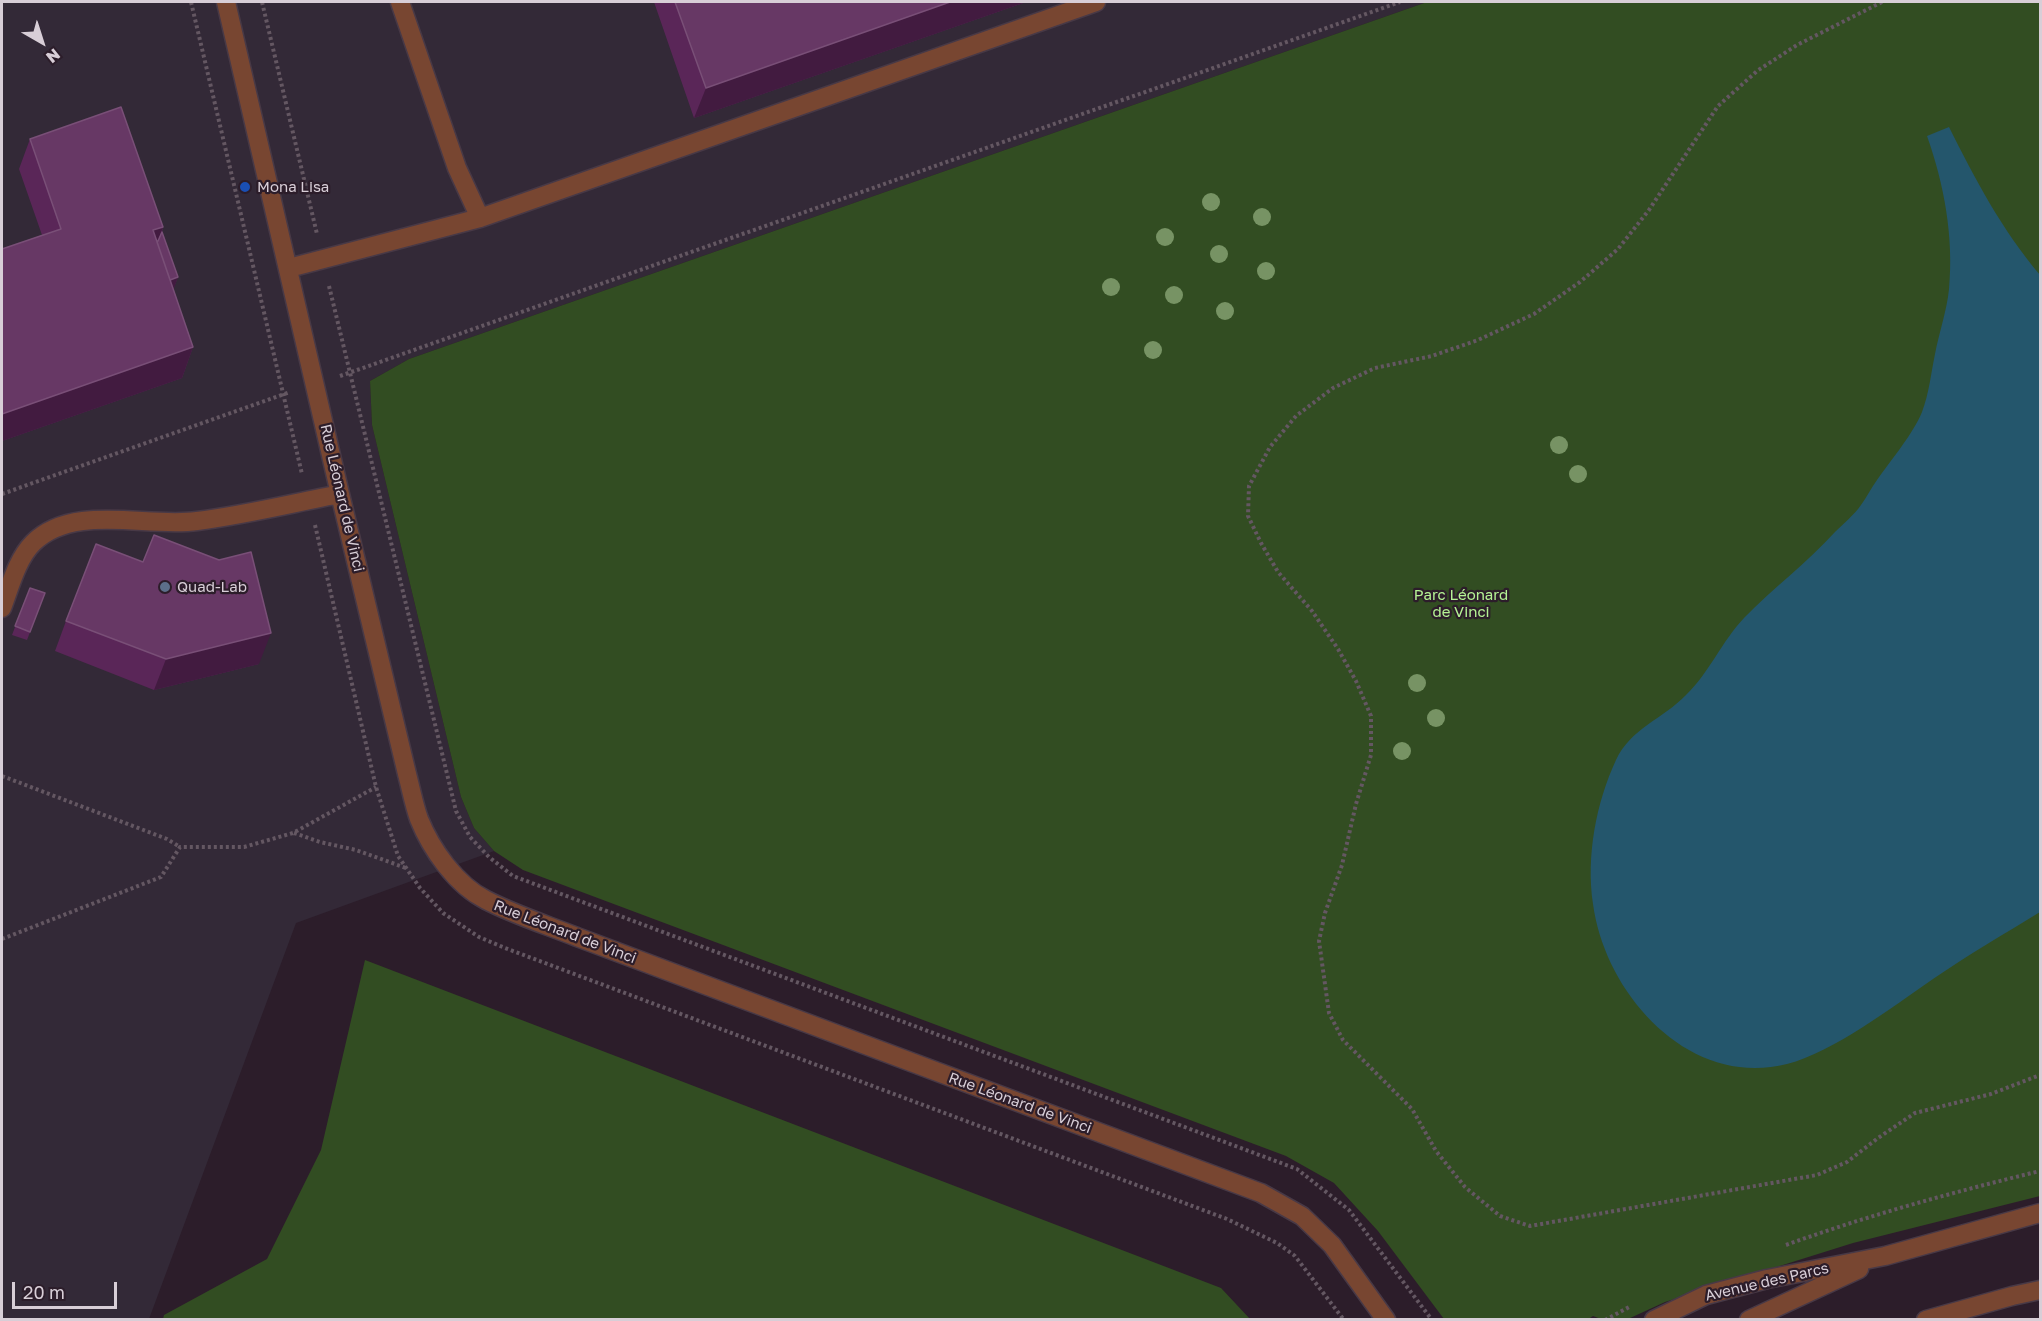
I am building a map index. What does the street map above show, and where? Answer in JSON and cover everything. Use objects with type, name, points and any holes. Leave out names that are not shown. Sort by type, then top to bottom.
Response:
[{"type":"street","name":"Rue Léonard de Vinci","points":[[226,2],[418,818],[430,843],[464,884],[485,900],[577,938],[1261,1193],[1302,1216],[1332,1245],[1386,1320]]},
{"type":"street","points":[[400,2],[457,168],[480,218]]},
{"type":"street","points":[[289,268],[480,218],[1096,2]]},
{"type":"street","points":[[2,608],[16,570],[32,544],[46,533],[72,523],[98,519],[194,522],[340,494]]},
{"type":"street","name":"Avenue des Parcs","points":[[1654,1320],[1706,1295],[1767,1279],[1885,1256],[2040,1214]]},
{"type":"street","name":"Avenue des Parcs","points":[[1749,1320],[1885,1256]]},
{"type":"street","points":[[1926,1320],[2040,1290]]},
{"type":"path","points":[[191,2],[376,787],[398,856],[420,888],[442,913],[479,937],[505,948],[1259,1233],[1295,1256],[1344,1320]]},
{"type":"path","points":[[262,2],[456,811],[470,837],[489,857],[513,876],[1297,1169],[1349,1210],[1432,1320]]},
{"type":"path","points":[[2,494],[1400,2]]},
{"type":"path","points":[[1882,2],[1797,45],[1757,71],[1718,106],[1649,210],[1617,249],[1580,282],[1534,314],[1478,340],[1432,356],[1375,368],[1333,388],[1296,416],[1270,447],[1249,486],[1248,516],[1278,572],[1312,611],[1338,649],[1356,681],[1371,716],[1371,755],[1319,941],[1329,1013],[1343,1040],[1412,1109],[1436,1151],[1465,1186],[1500,1216],[1530,1226],[1817,1175],[1847,1162],[1915,1113],[1991,1094],[2040,1075]]},
{"type":"path","points":[[2,776],[167,839],[180,848],[243,847],[293,833],[376,787],[407,774]]},
{"type":"path","points":[[293,833],[320,842],[356,849],[407,868]]},
{"type":"path","points":[[2,939],[161,877],[180,848]]},
{"type":"path","points":[[1785,1245],[1928,1199],[2040,1171]]},
{"type":"path","points":[[1605,1320],[1638,1304]]},
{"type":"shaded area","points":[[2,2],[1427,2],[409,359],[370,381],[372,425],[461,797],[474,828],[494,851],[296,923],[149,1319],[2,1320]]},
{"type":"green space","name":"Parc Léonard de Vinci","points":[[1427,2],[2040,2],[2040,1196],[1853,1243],[1665,1302],[1628,1319],[1601,1319],[1593,1316],[1587,1320],[1444,1319],[1378,1231],[1334,1183],[1286,1156],[523,870],[494,851],[474,828],[461,797],[372,425],[370,381],[409,359]]},
{"type":"green space","points":[[365,960],[1221,1288],[1250,1319],[163,1319],[164,1315],[267,1259],[321,1150]]},
{"type":"water","points":[[1949,127],[2001,222],[2040,275],[2040,912],[1824,1050],[1787,1064],[1751,1068],[1717,1062],[1686,1048],[1658,1027],[1634,1001],[1615,970],[1601,938],[1591,886],[1592,849],[1598,812],[1609,777],[1622,749],[1639,732],[1686,695],[1702,677],[1744,618],[1855,512],[1918,420],[1926,398],[1947,305],[1950,269],[1949,230],[1943,192],[1927,136]]},
{"type":"building","points":[[675,2],[950,2],[706,88]]},
{"type":"building","points":[[121,107],[163,227],[153,230],[193,347],[2,414],[2,249],[61,229],[30,139]]},
{"type":"building","points":[[162,232],[178,277],[170,280],[157,242]]},
{"type":"building","points":[[154,535],[219,560],[251,552],[271,633],[166,659],[66,621],[96,544],[143,562]]},
{"type":"building","points":[[30,588],[45,593],[30,632],[15,626]]},
{"type":"place","name":"Mona Lisa","points":[[245,187]]},
{"type":"place","name":"Quad-Lab","points":[[165,587]]}]
